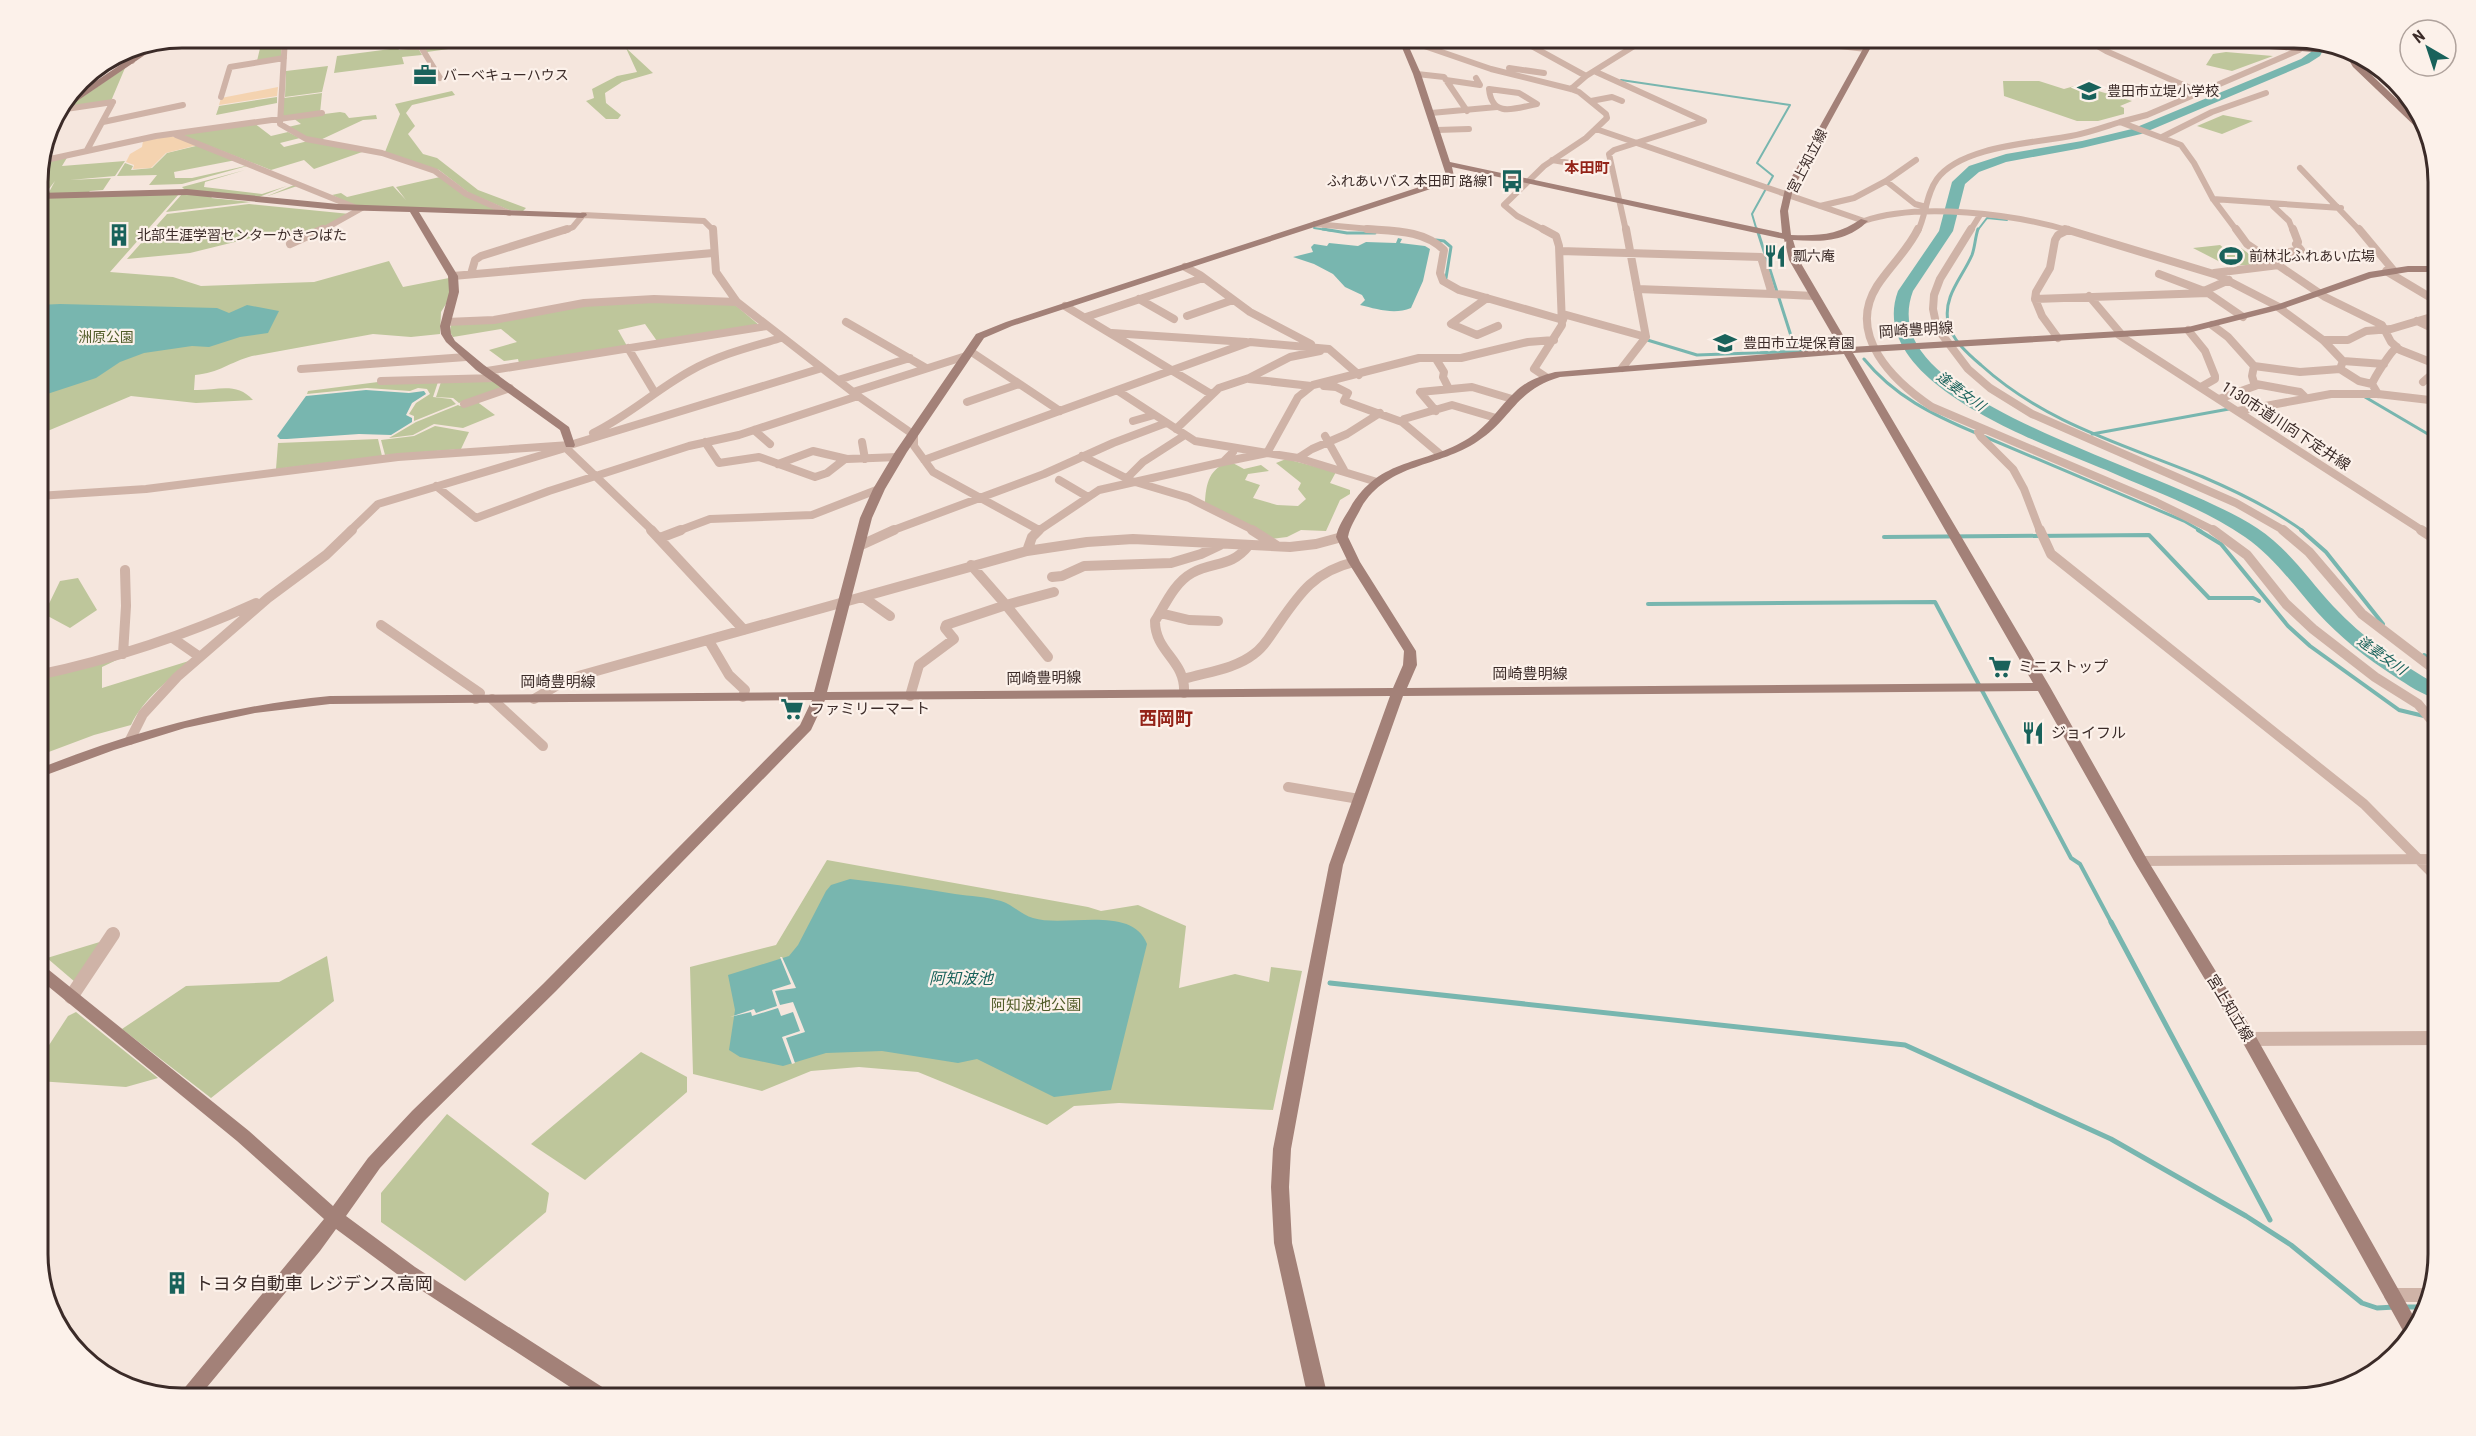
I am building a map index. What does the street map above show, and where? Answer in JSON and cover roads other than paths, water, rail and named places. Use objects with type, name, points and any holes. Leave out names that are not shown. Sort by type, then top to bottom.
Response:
[{"type":"street","points":[[284,48],[280,124],[306,140],[374,151],[435,171],[466,194],[509,213]]},
{"type":"street","points":[[422,48],[440,78]]},
{"type":"street","points":[[194,1388],[314,1246],[374,1163],[418,1116],[550,987],[806,727],[813,717],[820,696],[866,518],[879,489],[898,457],[968,354],[985,333],[1451,180],[1449,165],[1437,130],[1405,48]]},
{"type":"street","points":[[1430,48],[1491,69],[1571,89],[1604,111],[1607,118],[1596,129],[1552,160],[1526,182],[1507,200],[1505,207],[1517,216],[1556,236],[1560,251],[1563,317],[1554,340],[1534,369],[1546,377]]},
{"type":"street","points":[[1535,48],[1586,76]]},
{"type":"street","points":[[1571,89],[1594,70],[1630,48]]},
{"type":"street","points":[[1850,48],[1866,50]]},
{"type":"street","points":[[2101,48],[2197,91]]},
{"type":"street","points":[[2302,48],[2252,71],[2197,91],[2147,115],[2123,123],[2075,136],[1986,153],[1955,164],[1937,177],[1924,219],[1916,234],[1872,294],[1867,316],[1868,333],[1892,376],[1917,398],[1980,433],[2156,502],[2210,528],[2247,555],[2286,604],[2321,636],[2375,677],[2424,709],[2428,715]]},
{"type":"street","name":"宮上知立線","points":[[1846,352],[1794,260],[1787,237],[1784,211],[1794,181],[1866,50]]},
{"type":"street","points":[[79,97],[142,54]]},
{"type":"street","points":[[221,97],[230,67],[284,58]]},
{"type":"street","points":[[125,61],[132,61]]},
{"type":"street","points":[[2355,63],[2411,117]]},
{"type":"street","points":[[1534,71],[1542,65]]},
{"type":"street","points":[[1491,69],[1544,73]]},
{"type":"street","points":[[1594,70],[1639,90],[1672,110],[1704,121],[1614,150],[1609,154],[1631,254],[1644,339],[1622,368]]},
{"type":"street","points":[[1417,74],[1480,85],[1476,78]]},
{"type":"street","points":[[1446,80],[1467,111]]},
{"type":"street","points":[[1431,113],[1497,107],[1504,110],[1537,104],[1519,93],[1489,89],[1490,99],[1497,107]]},
{"type":"street","points":[[2162,137],[2179,132],[2196,120],[2238,101],[2266,93]]},
{"type":"street","points":[[1590,100],[1604,96],[1600,94]]},
{"type":"street","points":[[1590,100],[1612,97],[1622,101]]},
{"type":"street","points":[[71,108],[113,102],[87,150]]},
{"type":"street","points":[[103,122],[183,105]]},
{"type":"street","points":[[50,159],[174,134],[322,113]]},
{"type":"street","points":[[2123,123],[2181,145],[2194,163],[2213,199],[2239,235],[2264,256],[2321,293],[2386,329],[2390,341],[2397,347],[2428,362]]},
{"type":"street","points":[[1437,130],[1469,129]]},
{"type":"street","points":[[1596,129],[1864,221]]},
{"type":"street","points":[[2179,132],[2185,138],[2185,142],[2181,145]]},
{"type":"street","points":[[174,134],[358,207]]},
{"type":"street","points":[[1552,160],[1612,170]]},
{"type":"street","points":[[1818,207],[1854,198],[1916,160]]},
{"type":"street","points":[[1449,165],[1787,237],[1823,239],[1840,236],[1875,217],[1927,210],[2029,219],[2214,273],[2229,280],[2279,307],[2323,339],[2342,365],[2359,381],[2372,384],[2378,394]]},
{"type":"street","points":[[2300,168],[2341,208],[2390,271],[2428,296]]},
{"type":"street","points":[[1886,180],[1915,204],[1927,210]]},
{"type":"street","points":[[48,196],[187,192],[358,207],[704,221],[714,230],[713,253],[716,272],[737,302],[856,394],[914,435]]},
{"type":"street","points":[[2213,199],[2341,208]]},
{"type":"street","points":[[2264,256],[2301,250],[2296,244],[2298,242],[2289,221],[2273,206]]},
{"type":"street","points":[[290,244],[313,235],[358,207]]},
{"type":"street","points":[[413,210],[453,276],[456,288],[453,300],[446,312],[448,339],[466,357],[565,429],[568,445],[660,538],[744,630]]},
{"type":"street","points":[[471,274],[475,260],[481,256],[561,232],[573,227],[583,215]]},
{"type":"street","points":[[1977,215],[1940,279],[1934,295],[1933,309],[1937,328],[1968,369],[1990,388],[2032,414],[2236,503],[2280,527],[2309,552],[2362,615],[2428,665]]},
{"type":"street","points":[[1315,224],[1348,230],[1396,231],[1426,236],[1442,245],[1444,250],[1440,273],[1443,281],[1458,289],[1644,339]]},
{"type":"street","points":[[2058,338],[2048,326],[2035,299],[2036,292],[2050,268],[2055,240],[2058,235],[2068,230]]},
{"type":"street","points":[[1560,251],[1761,257],[1772,294]]},
{"type":"street","points":[[453,276],[713,253]]},
{"type":"street","points":[[2214,273],[2279,265]]},
{"type":"street","points":[[1185,267],[1250,312],[1314,346]]},
{"type":"street","name":"岡崎豊明線","points":[[1377,482],[1471,441],[1526,386],[1546,377],[1570,372],[1935,345],[2188,330],[2279,307],[2370,275],[2390,271],[2428,269]]},
{"type":"street","points":[[2159,274],[2206,292],[2243,317]]},
{"type":"street","points":[[1086,317],[1203,278]]},
{"type":"street","points":[[2035,299],[2089,296],[2126,298],[2167,293],[2187,296],[2206,292],[2229,280]]},
{"type":"street","points":[[1637,289],[1814,296]]},
{"type":"street","name":"1130市道川向下定井線","points":[[2089,296],[2120,335],[2428,534]]},
{"type":"street","points":[[1487,298],[1451,324],[1477,335],[1498,326]]},
{"type":"street","points":[[1139,299],[1174,319]]},
{"type":"street","points":[[446,322],[494,320],[584,303],[654,300],[737,302]]},
{"type":"street","points":[[1187,316],[1233,300]]},
{"type":"street","points":[[1065,306],[1212,394]]},
{"type":"street","points":[[2323,339],[2348,340],[2366,331],[2386,329],[2428,318]]},
{"type":"street","points":[[2417,321],[2428,326]]},
{"type":"street","points":[[846,322],[926,368]]},
{"type":"street","points":[[2212,325],[2228,337],[2254,366],[2300,372],[2342,365],[2384,364]]},
{"type":"street","points":[[381,381],[491,375],[628,348],[767,326]]},
{"type":"street","points":[[2188,330],[2205,351],[2215,379],[2201,387]]},
{"type":"street","points":[[1112,333],[1314,346],[1329,349],[1359,375]]},
{"type":"street","points":[[48,495],[146,489],[398,457],[568,445],[609,426],[690,371],[732,352],[782,338]]},
{"type":"street","points":[[1027,551],[1032,537],[1039,530],[1099,490],[1129,479],[1267,453],[1298,397],[1312,385],[1359,375],[1419,358],[1461,358],[1528,342],[1554,340]]},
{"type":"street","points":[[924,460],[1250,342]]},
{"type":"street","points":[[2372,384],[2373,380],[2381,375],[2389,353],[2397,347]]},
{"type":"street","points":[[628,348],[655,393]]},
{"type":"street","points":[[1176,429],[1212,394],[1228,384],[1249,378],[1290,357],[1329,349]]},
{"type":"street","points":[[1846,352],[2043,687]]},
{"type":"street","points":[[436,486],[476,518],[549,491],[705,442],[754,430],[968,354],[1060,411]]},
{"type":"street","points":[[300,369],[466,357]]},
{"type":"street","points":[[838,380],[910,358]]},
{"type":"street","points":[[1436,359],[1444,372],[1443,377],[1449,389]]},
{"type":"street","points":[[2254,366],[2252,376],[2256,384]]},
{"type":"street","points":[[130,740],[143,714],[177,677],[268,598],[326,555],[378,504],[822,368]]},
{"type":"street","points":[[1249,378],[1339,387],[1348,393],[1344,401],[1402,422],[1440,454]]},
{"type":"street","points":[[2423,382],[2428,380]]},
{"type":"street","points":[[967,402],[1019,384]]},
{"type":"street","points":[[2219,399],[2256,384],[2300,392],[2306,398]]},
{"type":"street","points":[[1436,411],[1420,392],[1475,387],[1512,399]]},
{"type":"street","points":[[464,404],[510,388]]},
{"type":"street","points":[[1118,391],[1201,443],[1298,458],[1377,482],[1360,499],[1345,524],[1342,537],[1354,562],[1410,651],[1410,665],[1336,865],[1282,1149],[1280,1187],[1283,1243],[1316,1388]]},
{"type":"street","points":[[2238,411],[2331,394],[2378,394],[2428,400]]},
{"type":"street","points":[[1402,422],[1407,418],[1452,405],[1496,418]]},
{"type":"street","points":[[1298,458],[1328,439],[1364,425],[1380,413]]},
{"type":"street","points":[[1133,421],[1154,415]]},
{"type":"street","points":[[859,546],[908,524],[1044,474],[1082,456],[1167,423]]},
{"type":"street","points":[[754,430],[770,444]]},
{"type":"street","points":[[1980,433],[2014,469],[2027,494],[2040,532],[2051,554],[2364,804],[2428,869]]},
{"type":"street","points":[[914,435],[914,446],[933,471],[1039,530]]},
{"type":"street","points":[[1129,479],[1143,462],[1185,435]]},
{"type":"street","points":[[1328,439],[1344,471]]},
{"type":"street","points":[[705,442],[719,464],[759,457],[815,477],[827,473],[845,459]]},
{"type":"street","points":[[862,442],[865,459]]},
{"type":"street","points":[[1223,462],[1233,452],[1231,448]]},
{"type":"street","points":[[778,465],[813,451],[845,459],[898,457]]},
{"type":"street","points":[[1082,456],[1129,479],[1189,498],[1258,533],[1277,547]]},
{"type":"street","points":[[1059,480],[1088,497]]},
{"type":"street","points":[[660,538],[710,519],[812,515],[879,489]]},
{"type":"street","points":[[534,699],[563,682],[582,675],[709,641],[970,565],[1027,551],[1087,542],[1133,539],[1277,547],[1302,546],[1342,537]]},
{"type":"street","points":[[1052,577],[1062,576],[1084,566],[1171,563],[1201,554],[1222,543]]},
{"type":"street","points":[[1249,545],[1237,560],[1204,568],[1185,578],[1154,625],[1184,686],[1256,653],[1281,621],[1298,593],[1316,577],[1354,562]]},
{"type":"street","points":[[970,565],[1048,657]]},
{"type":"street","points":[[123,654],[125,570]]},
{"type":"street","points":[[910,696],[918,665],[954,639],[945,628],[946,625],[1054,592]]},
{"type":"street","points":[[863,597],[890,616]]},
{"type":"street","points":[[48,673],[78,667],[174,639],[268,598]]},
{"type":"street","points":[[1160,613],[1189,620],[1218,621]]},
{"type":"street","points":[[381,625],[480,693],[476,699]]},
{"type":"street","points":[[174,639],[200,657]]},
{"type":"street","points":[[709,641],[729,675],[745,690],[743,697]]},
{"type":"street","name":"岡崎豊明線","points":[[48,770],[130,740],[208,717],[302,702],[910,696],[1184,686],[1399,691],[2043,687]]},
{"type":"street","name":"宮上知立線","points":[[2043,687],[2140,861],[2249,1039],[2409,1323]]},
{"type":"street","points":[[492,699],[543,746]]},
{"type":"street","points":[[1288,787],[1359,799]]},
{"type":"street","points":[[2140,861],[2428,859]]},
{"type":"street","points":[[71,997],[113,934]]},
{"type":"street","points":[[48,978],[243,1136],[334,1218],[408,1272],[588,1388]]},
{"type":"street","points":[[2249,1039],[2428,1038]]},
{"type":"street","points":[[2391,1295],[2421,1294]]},
{"type":"water","points":[[1398,238],[1402,239],[1400,243],[1425,246],[1430,249],[1423,281],[1411,308],[1405,310],[1386,311],[1360,305],[1365,300],[1362,295],[1345,287],[1333,274],[1293,257],[1313,252],[1311,247],[1314,244],[1358,246],[1366,242],[1396,243]]},
{"type":"water","points":[[48,305],[217,308],[229,313],[247,305],[279,311],[268,333],[240,337],[209,347],[192,346],[144,353],[120,362],[96,378],[48,394]]},
{"type":"water","points":[[366,390],[409,393],[424,391],[426,394],[412,403],[406,415],[412,418],[412,422],[391,435],[359,434],[287,439],[280,439],[277,436],[306,396]]},
{"type":"water","name":"阿知波池","points":[[850,879],[996,900],[1033,918],[1062,921],[1113,921],[1127,924],[1139,932],[1147,944],[1111,1090],[1054,1097],[977,1059],[958,1063],[882,1051],[826,1053],[783,1066],[740,1057],[729,1050],[735,1010],[728,975],[789,956],[798,945],[826,891],[831,885]]},
{"type":"waterway","name":"逢妻女川","points":[[2318,50],[2305,61],[2148,128],[2061,149],[1998,160],[1974,169],[1964,176],[1955,189],[1952,213],[1946,231],[1915,273],[1905,291],[1900,321],[1907,340],[1919,358],[1936,375],[1976,404],[2012,424],[2207,507],[2261,540],[2280,556],[2325,609],[2355,637],[2395,668],[2428,687]]},
{"type":"waterway","points":[[1621,80],[1790,105],[1757,163],[1773,176],[1752,214],[1757,231]]},
{"type":"waterway","points":[[1978,230],[1987,218],[2007,220]]},
{"type":"waterway","points":[[1314,228],[1333,231]]},
{"type":"waterway","points":[[1323,229],[1347,233],[1375,233]]},
{"type":"waterway","points":[[1757,229],[1792,339],[1813,350]]},
{"type":"waterway","points":[[1978,230],[1972,255],[1954,287],[1948,304],[1948,322],[1953,334],[1971,356],[2006,385],[2032,403],[2093,434]]},
{"type":"waterway","points":[[1436,240],[1444,241],[1451,247],[1446,278]]},
{"type":"waterway","points":[[1644,339],[1697,355],[1808,351]]},
{"type":"waterway","points":[[1864,359],[1901,394],[1945,419],[1976,433]]},
{"type":"waterway","points":[[2365,397],[2428,434]]},
{"type":"waterway","points":[[2093,434],[2229,409],[2227,408]]},
{"type":"waterway","points":[[2093,434],[2229,489],[2267,508],[2303,531]]},
{"type":"waterway","points":[[1983,436],[2184,521],[2201,531]]},
{"type":"waterway","points":[[2198,530],[2221,544],[2288,626],[2310,646],[2399,710],[2424,716]]},
{"type":"waterway","points":[[2301,530],[2326,552],[2383,624]]},
{"type":"waterway","points":[[1884,537],[2149,535],[2209,598],[2253,598],[2259,601]]},
{"type":"waterway","points":[[1648,604],[1935,602],[2071,858],[2080,864],[2112,924]]},
{"type":"waterway","points":[[2424,655],[2428,658]]},
{"type":"waterway","points":[[2111,922],[2270,1220]]},
{"type":"waterway","points":[[1330,983],[1905,1045],[2111,1139],[2246,1216],[2291,1245],[2362,1303],[2377,1308],[2395,1307]]},
{"type":"waterway","points":[[2406,1307],[2417,1307]]},
{"type":"place","name":"バーベキューハウス","points":[[425,75]]},
{"type":"place","name":"豊田市立堤小学校","points":[[2089,91]]},
{"type":"place","name":"ふれあいバス 本田町 路線1","points":[[1512,181]]},
{"type":"place","name":"北部生涯学習センターかきつばた","points":[[119,235]]},
{"type":"place","name":"瓢六庵","points":[[1775,256]]},
{"type":"place","name":"前林北ふれあい広場","points":[[2231,256]]},
{"type":"place","name":"豊田市立堤保育園","points":[[1725,343]]},
{"type":"place","name":"ミニストップ","points":[[2000,667]]},
{"type":"place","name":"ファミリーマート","points":[[792,709]]},
{"type":"place","name":"ジョイフル","points":[[2033,733]]},
{"type":"place","name":"トヨタ自動車 レジデンス高岡","points":[[177,1283]]},
{"type":"district","name":"本田町","points":[[1587,168]]},
{"type":"district","name":"西岡町","points":[[1166,718]]},
{"type":"park label","name":"洲原公園","points":[[106,337]]},
{"type":"park label","name":"阿知波池公園","points":[[1036,1005]]}]
